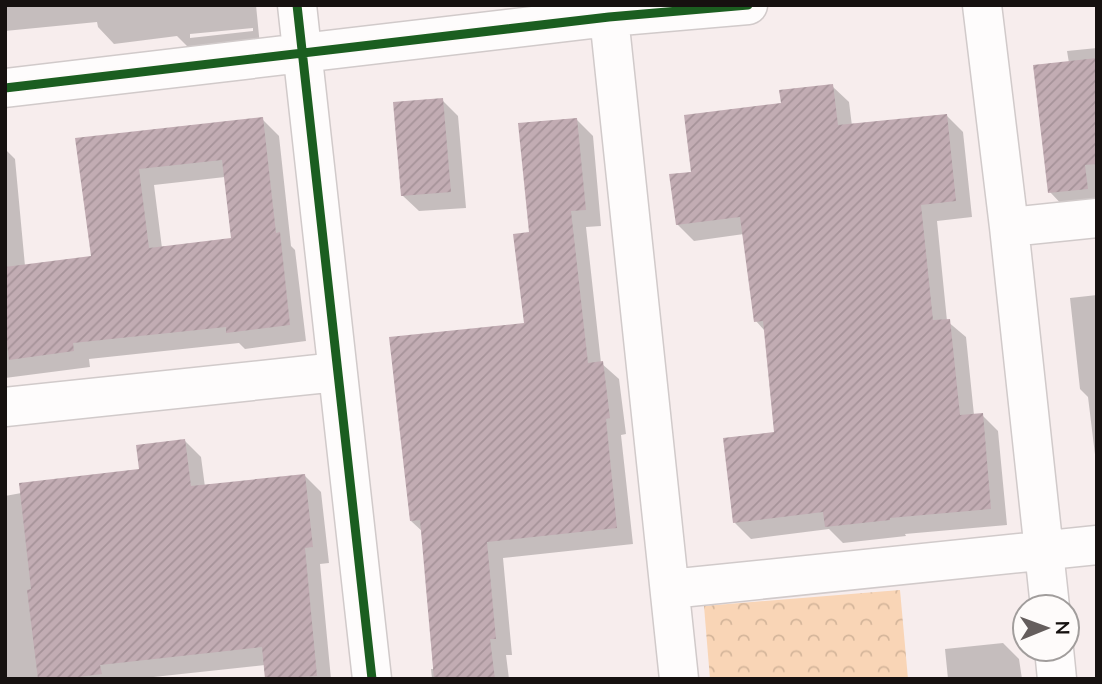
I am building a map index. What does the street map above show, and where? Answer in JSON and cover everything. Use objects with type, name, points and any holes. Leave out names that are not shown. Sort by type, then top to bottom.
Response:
[{"type":"street","points":[[296,5],[372,679]]},
{"type":"street","points":[[5,88],[609,17],[748,5]]},
{"type":"street","points":[[982,5],[1049,593]]},
{"type":"street","points":[[609,17],[679,679]]},
{"type":"street","points":[[1009,227],[1097,218]]},
{"type":"street","points":[[5,407],[337,372]]},
{"type":"street","points":[[670,589],[1097,545]]},
{"type":"green space","points":[[900,590],[908,679],[710,679],[704,606]]},
{"type":"building","points":[[1097,58],[1097,164],[1085,165],[1088,189],[1048,193],[1033,65]]},
{"type":"building","points":[[833,84],[838,125],[947,114],[956,201],[921,205],[933,320],[950,319],[960,415],[983,413],[991,509],[825,527],[823,512],[733,523],[723,438],[774,432],[763,321],[754,322],[740,217],[676,225],[669,174],[691,172],[684,115],[781,103],[779,90]]},
{"type":"building","points":[[443,98],[451,192],[401,196],[393,102]]},
{"type":"building","points":[[263,117],[290,325],[226,333],[226,327],[73,343],[74,351],[9,360],[5,328],[5,267],[91,256],[75,138]],"holes":[[[222,160],[231,238],[149,248],[139,169]]]},
{"type":"building","points":[[577,118],[586,210],[571,211],[588,363],[603,361],[610,418],[606,419],[617,528],[487,542],[496,639],[490,639],[495,679],[434,679],[420,520],[410,521],[389,337],[524,323],[513,234],[529,232],[518,123]]},
{"type":"building","points":[[185,439],[191,486],[305,474],[313,547],[305,548],[317,676],[265,679],[262,647],[100,665],[102,674],[38,679],[27,590],[31,589],[19,483],[139,469],[136,445]]},
{"type":"cycle path","points":[[297,5],[372,679]]},
{"type":"cycle path","points":[[5,88],[609,17],[748,5]]}]
